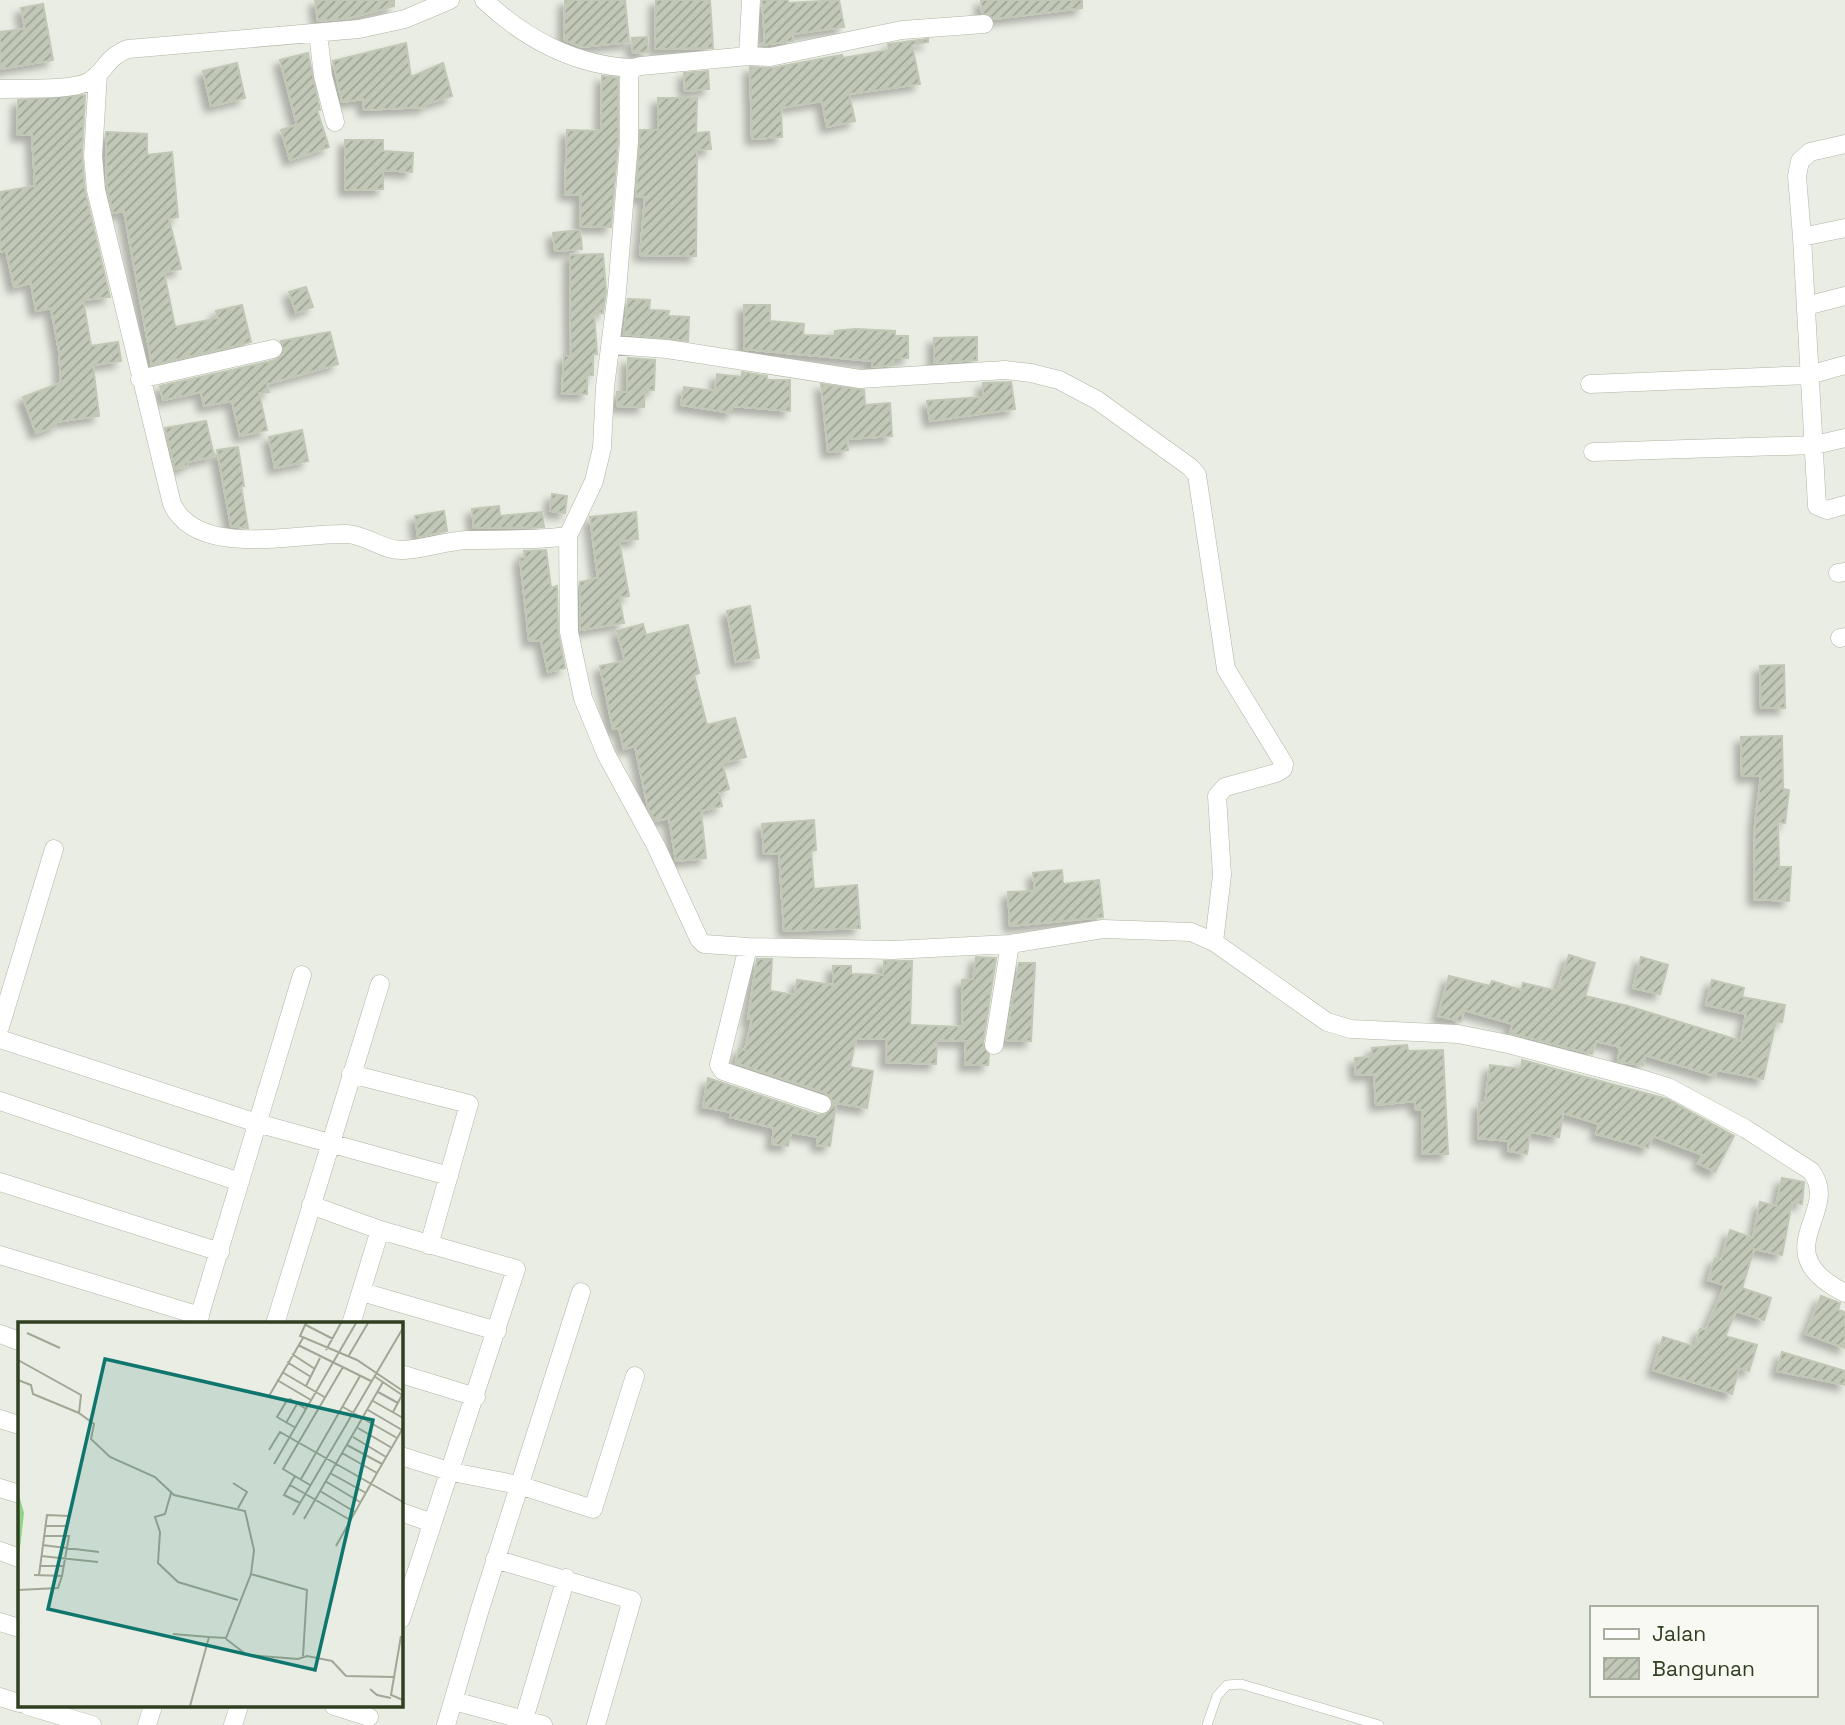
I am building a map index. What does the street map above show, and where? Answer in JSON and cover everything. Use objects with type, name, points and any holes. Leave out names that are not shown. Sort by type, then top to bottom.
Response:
[{"type":"street","points":[[0,89],[75,85],[90,80],[98,74],[108,59],[128,49],[318,33],[398,21],[450,0]]},
{"type":"street","points":[[484,0],[520,29],[583,62],[632,68],[748,56],[770,57],[902,30],[984,24]]},
{"type":"street","points":[[748,56],[751,0]]},
{"type":"street","points":[[318,33],[323,76],[335,122]]},
{"type":"street","points":[[632,68],[629,85],[629,142],[599,467],[568,536],[569,632],[583,698],[606,754],[656,846],[699,939],[705,944],[748,947],[893,950],[1010,944],[1114,929],[1192,932],[1214,942],[1314,1014],[1340,1027],[1458,1034],[1600,1066],[1668,1087],[1746,1129],[1816,1178],[1818,1200],[1807,1258],[1811,1270],[1822,1280],[1845,1293]]},
{"type":"street","points":[[98,74],[93,170],[140,379],[172,504],[185,521],[208,533],[237,538],[287,539],[347,534],[361,536],[392,549],[404,550],[469,540],[533,541],[568,536]]},
{"type":"street","points":[[1845,144],[1810,152],[1800,161],[1797,176],[1817,506],[1827,510],[1845,505]]},
{"type":"street","points":[[1802,237],[1845,228]]},
{"type":"street","points":[[1806,306],[1845,296]]},
{"type":"street","points":[[612,345],[693,353],[860,379],[1005,370],[1031,373],[1059,380],[1097,400],[1191,467],[1197,475],[1226,669],[1284,764],[1283,769],[1276,773],[1225,787],[1217,796],[1222,874],[1214,942]]},
{"type":"street","points":[[140,379],[273,349]]},
{"type":"street","points":[[1590,384],[1810,374],[1845,365]]},
{"type":"street","points":[[1593,452],[1815,444],[1845,438]]},
{"type":"street","points":[[0,1027],[54,849]]},
{"type":"street","points":[[994,1045],[1010,944]]},
{"type":"street","points":[[748,947],[719,1065],[723,1072],[822,1104]]},
{"type":"street","points":[[0,1255],[199,1320],[302,975]]},
{"type":"street","points":[[276,1322],[380,984]]},
{"type":"street","points":[[0,1039],[257,1123],[449,1176]]},
{"type":"street","points":[[351,1074],[469,1104],[429,1245]]},
{"type":"street","points":[[0,1101],[240,1182]]},
{"type":"street","points":[[0,1182],[220,1252]]},
{"type":"street","points":[[311,1205],[380,1230],[516,1269],[452,1472],[407,1581],[402,1613]]},
{"type":"street","points":[[352,1322],[380,1230]]},
{"type":"street","points":[[362,1292],[497,1331]]},
{"type":"street","points":[[446,1725],[495,1559],[581,1292]]},
{"type":"street","points":[[0,1334],[18,1340]]},
{"type":"street","points":[[402,1374],[476,1397]]},
{"type":"street","points":[[402,1457],[452,1472],[519,1485],[593,1508],[635,1376]]},
{"type":"street","points":[[0,1419],[18,1424]]},
{"type":"street","points":[[0,1488],[18,1494]]},
{"type":"street","points":[[402,1512],[432,1523]]},
{"type":"street","points":[[0,1551],[18,1558]]},
{"type":"street","points":[[495,1559],[566,1578],[632,1600],[596,1725]]},
{"type":"street","points":[[524,1718],[566,1578]]},
{"type":"street","points":[[0,1622],[18,1628]]},
{"type":"street","points":[[0,1698],[18,1703]]},
{"type":"street","points":[[454,1701],[543,1725]]},
{"type":"street","points":[[36,1708],[92,1725]]},
{"type":"street","points":[[147,1725],[152,1708]]},
{"type":"street","points":[[233,1725],[238,1708]]},
{"type":"street","points":[[341,1708],[370,1716]]},
{"type":"lane","points":[[1208,1725],[1217,1696],[1227,1685],[1241,1684],[1379,1725]]},
{"type":"building","points":[[315,0],[394,0],[394,6],[349,18],[318,21]]},
{"type":"building","points":[[565,0],[625,0],[629,42],[582,47],[564,40]]},
{"type":"building","points":[[656,0],[710,0],[713,48],[655,49]]},
{"type":"building","points":[[762,0],[788,0],[788,3],[839,0],[844,27],[792,34],[793,41],[760,45],[765,42]]},
{"type":"building","points":[[981,0],[1082,0],[1082,8],[994,19],[982,13]]},
{"type":"building","points":[[43,4],[53,60],[0,69],[0,32],[25,29],[21,8]]},
{"type":"building","points":[[647,37],[648,52],[633,53],[632,38]]},
{"type":"building","points":[[928,39],[928,42],[912,45],[920,84],[849,94],[855,121],[827,127],[822,101],[781,108],[782,137],[752,139],[750,67],[772,68],[842,55],[843,58],[889,50],[888,44]]},
{"type":"building","points":[[406,43],[411,77],[443,63],[452,96],[425,104],[425,107],[364,110],[363,99],[342,102],[333,61]]},
{"type":"building","points":[[308,53],[320,110],[317,110],[329,147],[290,160],[281,130],[297,125],[280,60]]},
{"type":"building","points":[[237,63],[245,98],[211,106],[203,71]]},
{"type":"building","points":[[708,71],[709,89],[685,91],[684,73]]},
{"type":"building","points":[[602,76],[618,78],[618,142],[611,227],[580,226],[581,195],[565,194],[567,130],[601,131]]},
{"type":"building","points":[[85,95],[82,155],[85,191],[110,297],[83,300],[91,346],[118,342],[121,361],[93,365],[99,416],[55,422],[56,426],[36,433],[23,397],[61,383],[59,351],[51,308],[36,311],[31,283],[14,287],[6,250],[0,252],[0,192],[35,186],[32,135],[17,135],[18,100]]},
{"type":"building","points":[[658,98],[697,98],[696,133],[709,132],[711,149],[697,150],[696,256],[640,255],[645,197],[636,196],[640,130],[658,130]]},
{"type":"building","points":[[106,132],[147,134],[147,155],[172,152],[178,217],[169,219],[181,269],[164,272],[175,327],[218,318],[216,311],[242,305],[251,342],[152,365],[124,211],[113,213],[107,188]]},
{"type":"building","points":[[345,140],[383,140],[383,151],[413,153],[412,172],[383,170],[383,189],[345,190]]},
{"type":"building","points":[[580,230],[582,249],[555,251],[553,233]]},
{"type":"building","points":[[603,254],[606,291],[603,313],[594,313],[597,354],[593,354],[593,375],[587,375],[587,394],[562,393],[564,356],[571,356],[570,255]]},
{"type":"building","points":[[306,287],[313,307],[296,313],[289,292]]},
{"type":"building","points":[[628,299],[650,300],[649,310],[669,311],[668,316],[689,317],[688,341],[624,334]]},
{"type":"building","points":[[744,305],[770,305],[770,321],[804,324],[803,335],[835,336],[835,331],[855,329],[895,331],[895,336],[908,336],[908,358],[894,358],[894,365],[872,367],[872,361],[744,349]]},
{"type":"building","points":[[330,332],[338,364],[267,384],[269,392],[259,393],[267,430],[240,436],[232,401],[204,406],[201,392],[163,400],[160,386],[276,360],[284,354],[281,341]]},
{"type":"building","points":[[977,337],[977,360],[934,363],[934,338]]},
{"type":"building","points":[[628,358],[655,360],[654,390],[645,390],[644,407],[617,406],[617,392],[627,392]]},
{"type":"building","points":[[742,372],[767,376],[767,380],[790,380],[790,411],[732,406],[732,413],[681,405],[684,387],[715,391],[717,374],[742,377]]},
{"type":"building","points":[[1011,382],[1015,409],[930,421],[927,401],[983,397],[983,383]]},
{"type":"building","points":[[821,384],[864,390],[865,405],[890,403],[892,436],[847,439],[848,450],[828,452]]},
{"type":"building","points":[[206,421],[214,456],[188,462],[188,465],[175,469],[165,428]]},
{"type":"building","points":[[302,430],[308,461],[275,468],[269,437]]},
{"type":"building","points":[[238,447],[248,528],[231,526],[217,450]]},
{"type":"building","points":[[552,494],[567,496],[565,513],[550,511]]},
{"type":"building","points":[[499,506],[500,516],[542,512],[544,527],[474,528],[472,509]]},
{"type":"building","points":[[444,511],[447,531],[418,537],[415,516]]},
{"type":"building","points":[[636,512],[638,539],[619,541],[629,596],[619,597],[624,623],[580,630],[580,582],[598,578],[590,517]]},
{"type":"building","points":[[546,550],[551,588],[557,586],[558,632],[565,668],[548,672],[541,640],[529,641],[520,558],[525,557],[524,551]]},
{"type":"building","points":[[750,606],[759,658],[736,662],[727,611]]},
{"type":"building","points":[[643,624],[646,635],[688,625],[699,673],[694,675],[707,725],[735,718],[746,757],[722,763],[729,789],[719,793],[722,806],[701,811],[706,858],[676,861],[669,818],[655,821],[648,808],[635,746],[624,749],[619,728],[613,729],[600,666],[625,661],[617,631]]},
{"type":"building","points":[[1784,665],[1785,708],[1761,708],[1760,666]]},
{"type":"building","points":[[1782,736],[1783,789],[1789,790],[1785,823],[1778,822],[1779,867],[1791,867],[1789,901],[1754,899],[1755,823],[1761,776],[1742,776],[1741,737]]},
{"type":"building","points":[[814,820],[816,850],[811,851],[814,889],[857,885],[860,928],[784,931],[779,853],[764,854],[762,824]]},
{"type":"building","points":[[1062,870],[1063,884],[1099,880],[1103,917],[1010,926],[1008,892],[1035,891],[1033,873]]},
{"type":"building","points":[[1569,955],[1595,963],[1585,996],[1628,1006],[1741,1041],[1746,1014],[1706,1005],[1712,980],[1744,988],[1742,997],[1785,1005],[1782,1022],[1776,1021],[1763,1079],[1717,1070],[1715,1076],[1645,1055],[1643,1065],[1620,1062],[1620,1047],[1596,1041],[1592,1054],[1510,1033],[1513,1024],[1464,1010],[1461,1021],[1438,1016],[1449,976],[1490,986],[1492,981],[1521,990],[1523,983],[1557,991]]},
{"type":"building","points":[[976,957],[996,958],[983,1043],[989,1055],[988,1065],[965,1065],[966,1041],[937,1040],[936,1064],[886,1062],[887,1039],[856,1039],[850,1067],[873,1071],[867,1108],[836,1103],[830,1146],[817,1145],[818,1137],[791,1132],[788,1146],[772,1144],[774,1128],[730,1117],[731,1112],[703,1107],[708,1078],[818,1115],[825,1115],[832,1108],[833,1101],[826,1093],[736,1063],[739,1049],[745,1050],[752,1019],[748,1019],[757,959],[772,959],[770,991],[795,995],[797,980],[833,985],[833,966],[851,966],[851,974],[883,975],[884,961],[912,961],[910,1025],[963,1027],[962,980],[973,979]]},
{"type":"building","points":[[1641,957],[1668,965],[1660,994],[1633,988]]},
{"type":"building","points":[[1019,963],[1035,963],[1031,1041],[1006,1040]]},
{"type":"building","points":[[1407,1045],[1408,1051],[1443,1050],[1448,1154],[1422,1154],[1423,1110],[1416,1110],[1415,1101],[1376,1105],[1374,1074],[1356,1075],[1355,1058],[1372,1057],[1372,1048]]},
{"type":"building","points":[[1522,1060],[1667,1099],[1734,1136],[1715,1172],[1698,1163],[1703,1155],[1653,1136],[1648,1148],[1596,1134],[1599,1124],[1563,1113],[1559,1137],[1530,1132],[1527,1154],[1508,1151],[1509,1141],[1478,1138],[1479,1103],[1485,1104],[1490,1065],[1521,1069]]},
{"type":"building","points":[[1782,1178],[1804,1182],[1802,1204],[1792,1202],[1782,1255],[1754,1249],[1742,1288],[1771,1298],[1764,1320],[1736,1311],[1725,1336],[1757,1345],[1749,1371],[1739,1368],[1732,1394],[1653,1370],[1663,1337],[1695,1347],[1700,1329],[1706,1330],[1725,1285],[1708,1280],[1715,1258],[1721,1260],[1730,1230],[1753,1238],[1760,1202],[1776,1206]]},
{"type":"building","points":[[1821,1296],[1840,1303],[1838,1310],[1845,1312],[1845,1348],[1806,1334]]},
{"type":"building","points":[[1782,1352],[1845,1371],[1845,1385],[1777,1371]]}]
